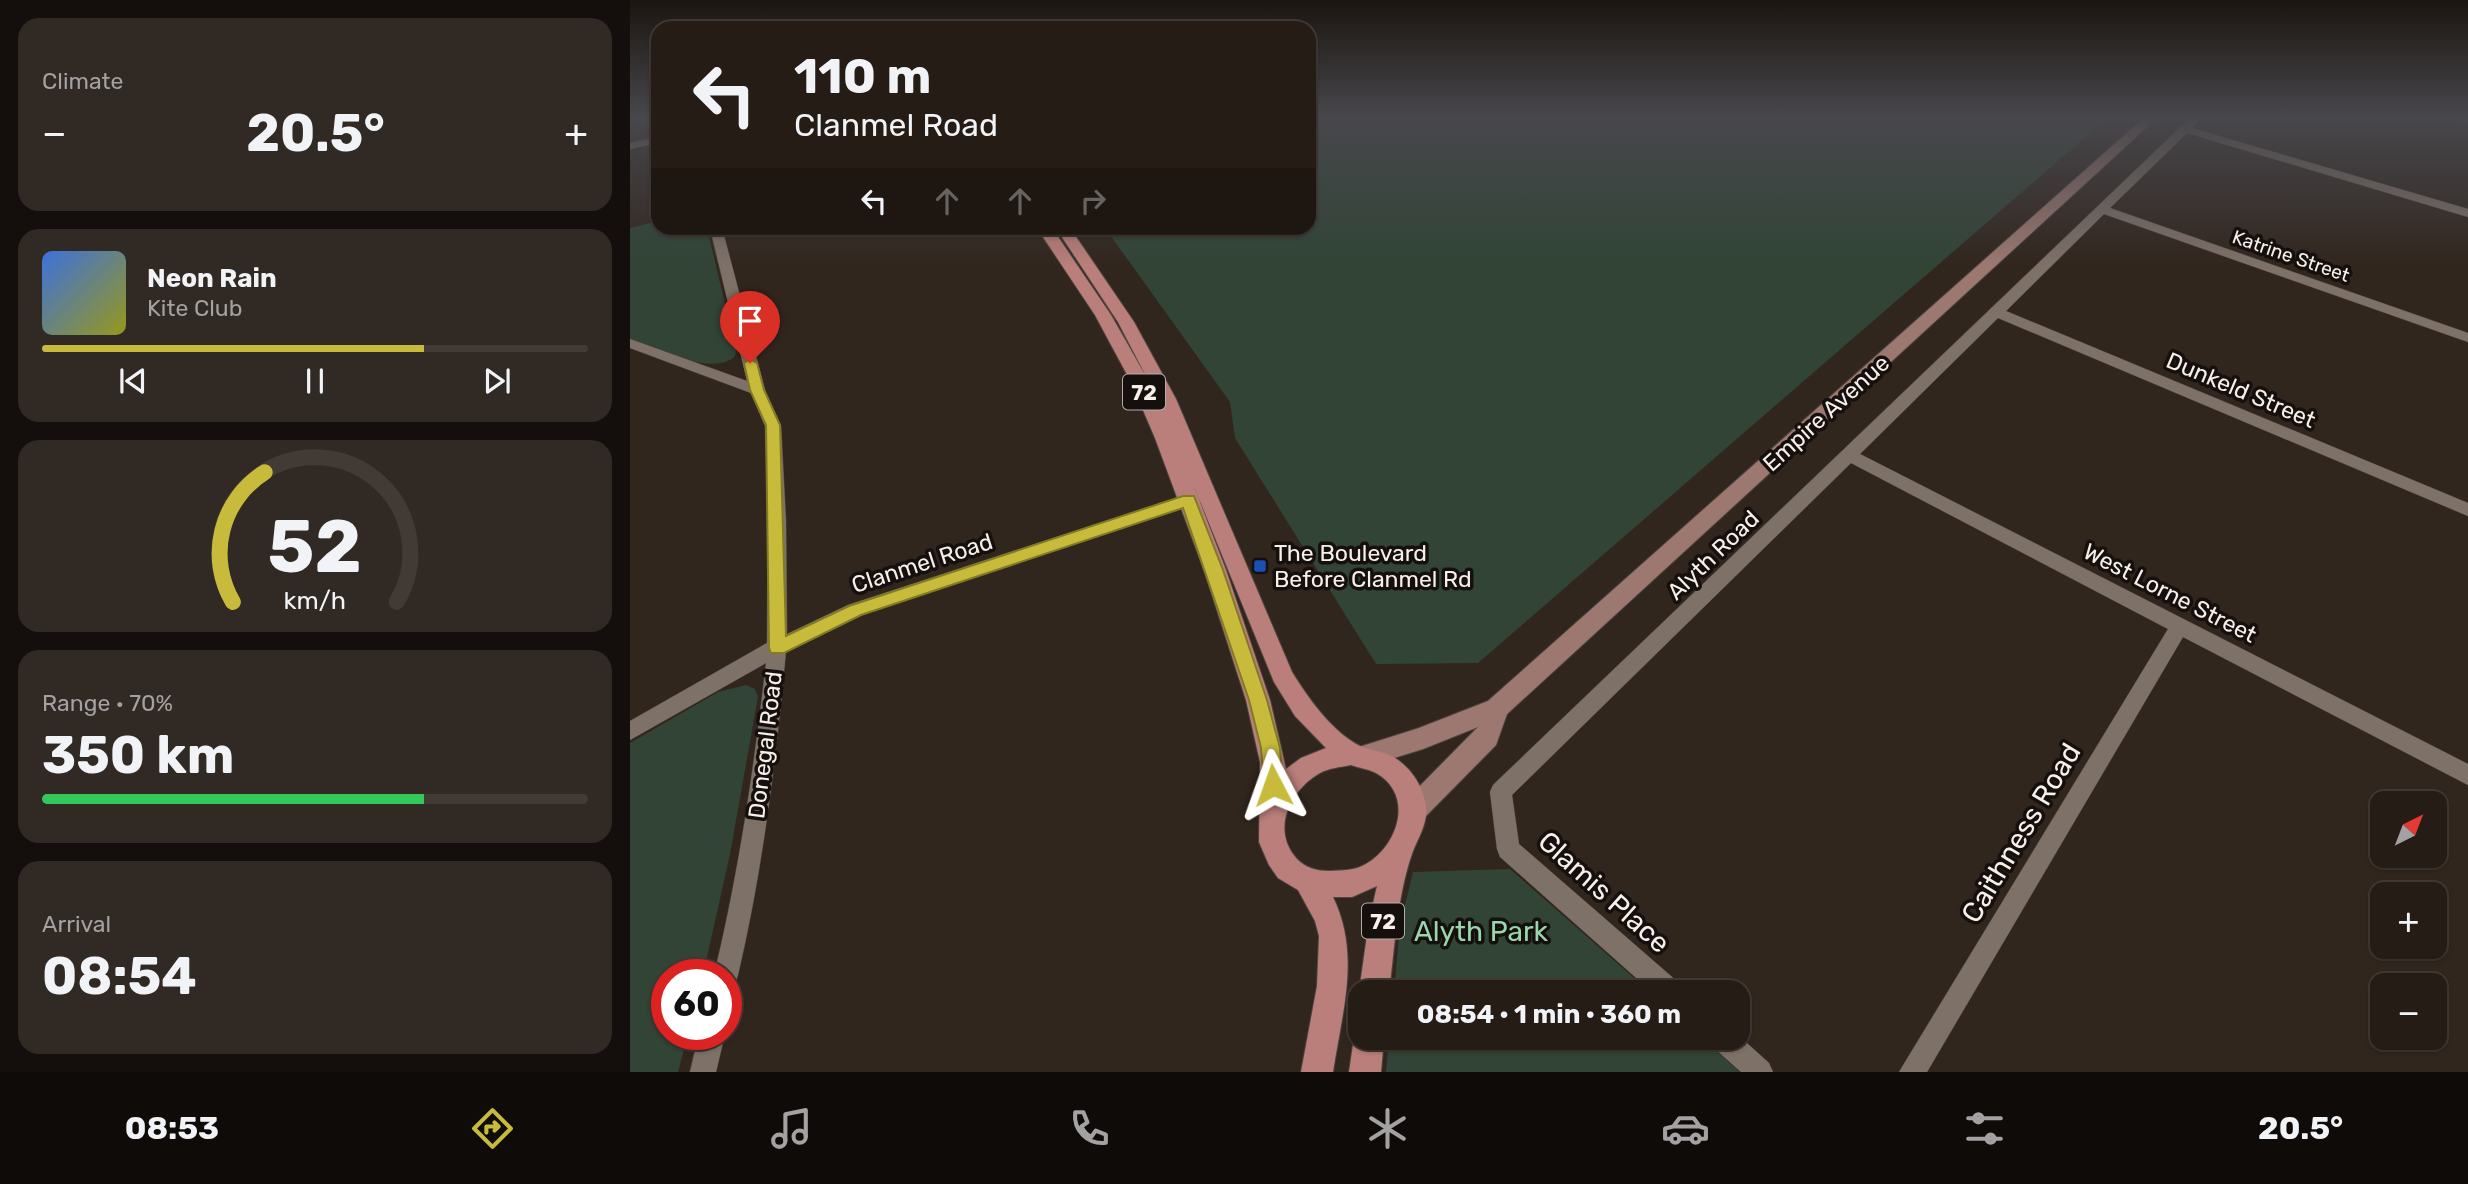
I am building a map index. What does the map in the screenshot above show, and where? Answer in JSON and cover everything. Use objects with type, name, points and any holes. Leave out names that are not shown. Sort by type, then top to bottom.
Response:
[{"type":"main road","name":"Empire Avenue","points":[[1358,755],[1423,738],[1497,708],[2098,166]]},
{"type":"main road","name":"72","points":[[1050,235],[1103,315],[1140,382],[1198,497],[1294,697],[1309,719],[1358,755],[1382,762],[1396,771],[1406,784],[1414,810],[1409,835],[1399,852],[1385,867],[1367,878],[1348,884],[1327,886],[1308,882],[1292,873],[1279,860],[1272,844],[1270,826],[1274,808],[1273,762],[1258,700],[1215,570],[1198,497],[1185,437],[1147,358],[1068,235]]},
{"type":"main road","name":"Empire Avenue","points":[[1414,810],[1487,737],[1497,708]]},
{"type":"main road","name":"72","points":[[1274,808],[1282,792],[1295,777],[1310,766],[1328,758],[1358,755]]},
{"type":"main road","name":"72","points":[[1376,980],[1383,921],[1399,852]]},
{"type":"main road","name":"72","points":[[1308,882],[1322,906],[1333,935],[1332,974],[1317,1072]]},
{"type":"main road","points":[[1364,1072],[1367,1050]]},
{"type":"street","name":"Alyth Road","points":[[1501,792],[2146,166]]},
{"type":"street","points":[[2309,166],[2468,213]]},
{"type":"street","name":"Katrine Street","points":[[2101,209],[2468,338]]},
{"type":"street","name":"Donegal Road","points":[[718,235],[757,390],[773,425],[777,648],[765,760],[743,903],[730,959]]},
{"type":"street","name":"Dunkeld Street","points":[[1996,312],[2468,510]]},
{"type":"street","points":[[630,343],[757,390]]},
{"type":"street","name":"West Lorne Street","points":[[1848,455],[2468,775]]},
{"type":"street","name":"Clanmel Road","points":[[630,732],[777,648],[855,610],[1198,497]]},
{"type":"street","name":"Caithness Road","points":[[1912,1072],[2180,625]]},
{"type":"street","name":"Glamis Place","points":[[1501,792],[1508,849],[1656,980]]},
{"type":"street","points":[[702,1072],[708,1050]]},
{"type":"street","points":[[1735,1050],[1760,1072]]},
{"type":"green space","points":[[1316,166],[2052,166],[1478,663],[1376,664],[1235,438],[1230,402],[1110,235],[1316,235]]},
{"type":"green space","points":[[651,223],[651,235],[709,235],[736,350],[735,356],[726,362],[699,363],[630,340],[630,228]]},
{"type":"green space","points":[[746,685],[755,689],[758,697],[730,854],[707,959],[651,959],[651,1050],[684,1050],[678,1072],[630,1072],[630,743],[718,692]]},
{"type":"green space","name":"Alyth Park","points":[[1510,869],[1636,980],[1395,980],[1400,925],[1413,872]]},
{"type":"green space","points":[[1388,1050],[1715,1050],[1740,1072],[1386,1072]]},
{"type":"place","name":"The Boulevard Before Clanmel Rd","points":[[1260,566]]},
{"type":"route","points":[[750,363],[757,390],[773,425],[777,521],[777,648],[855,610],[1188,500],[1215,570],[1258,700],[1271,748],[1273,785]]}]
